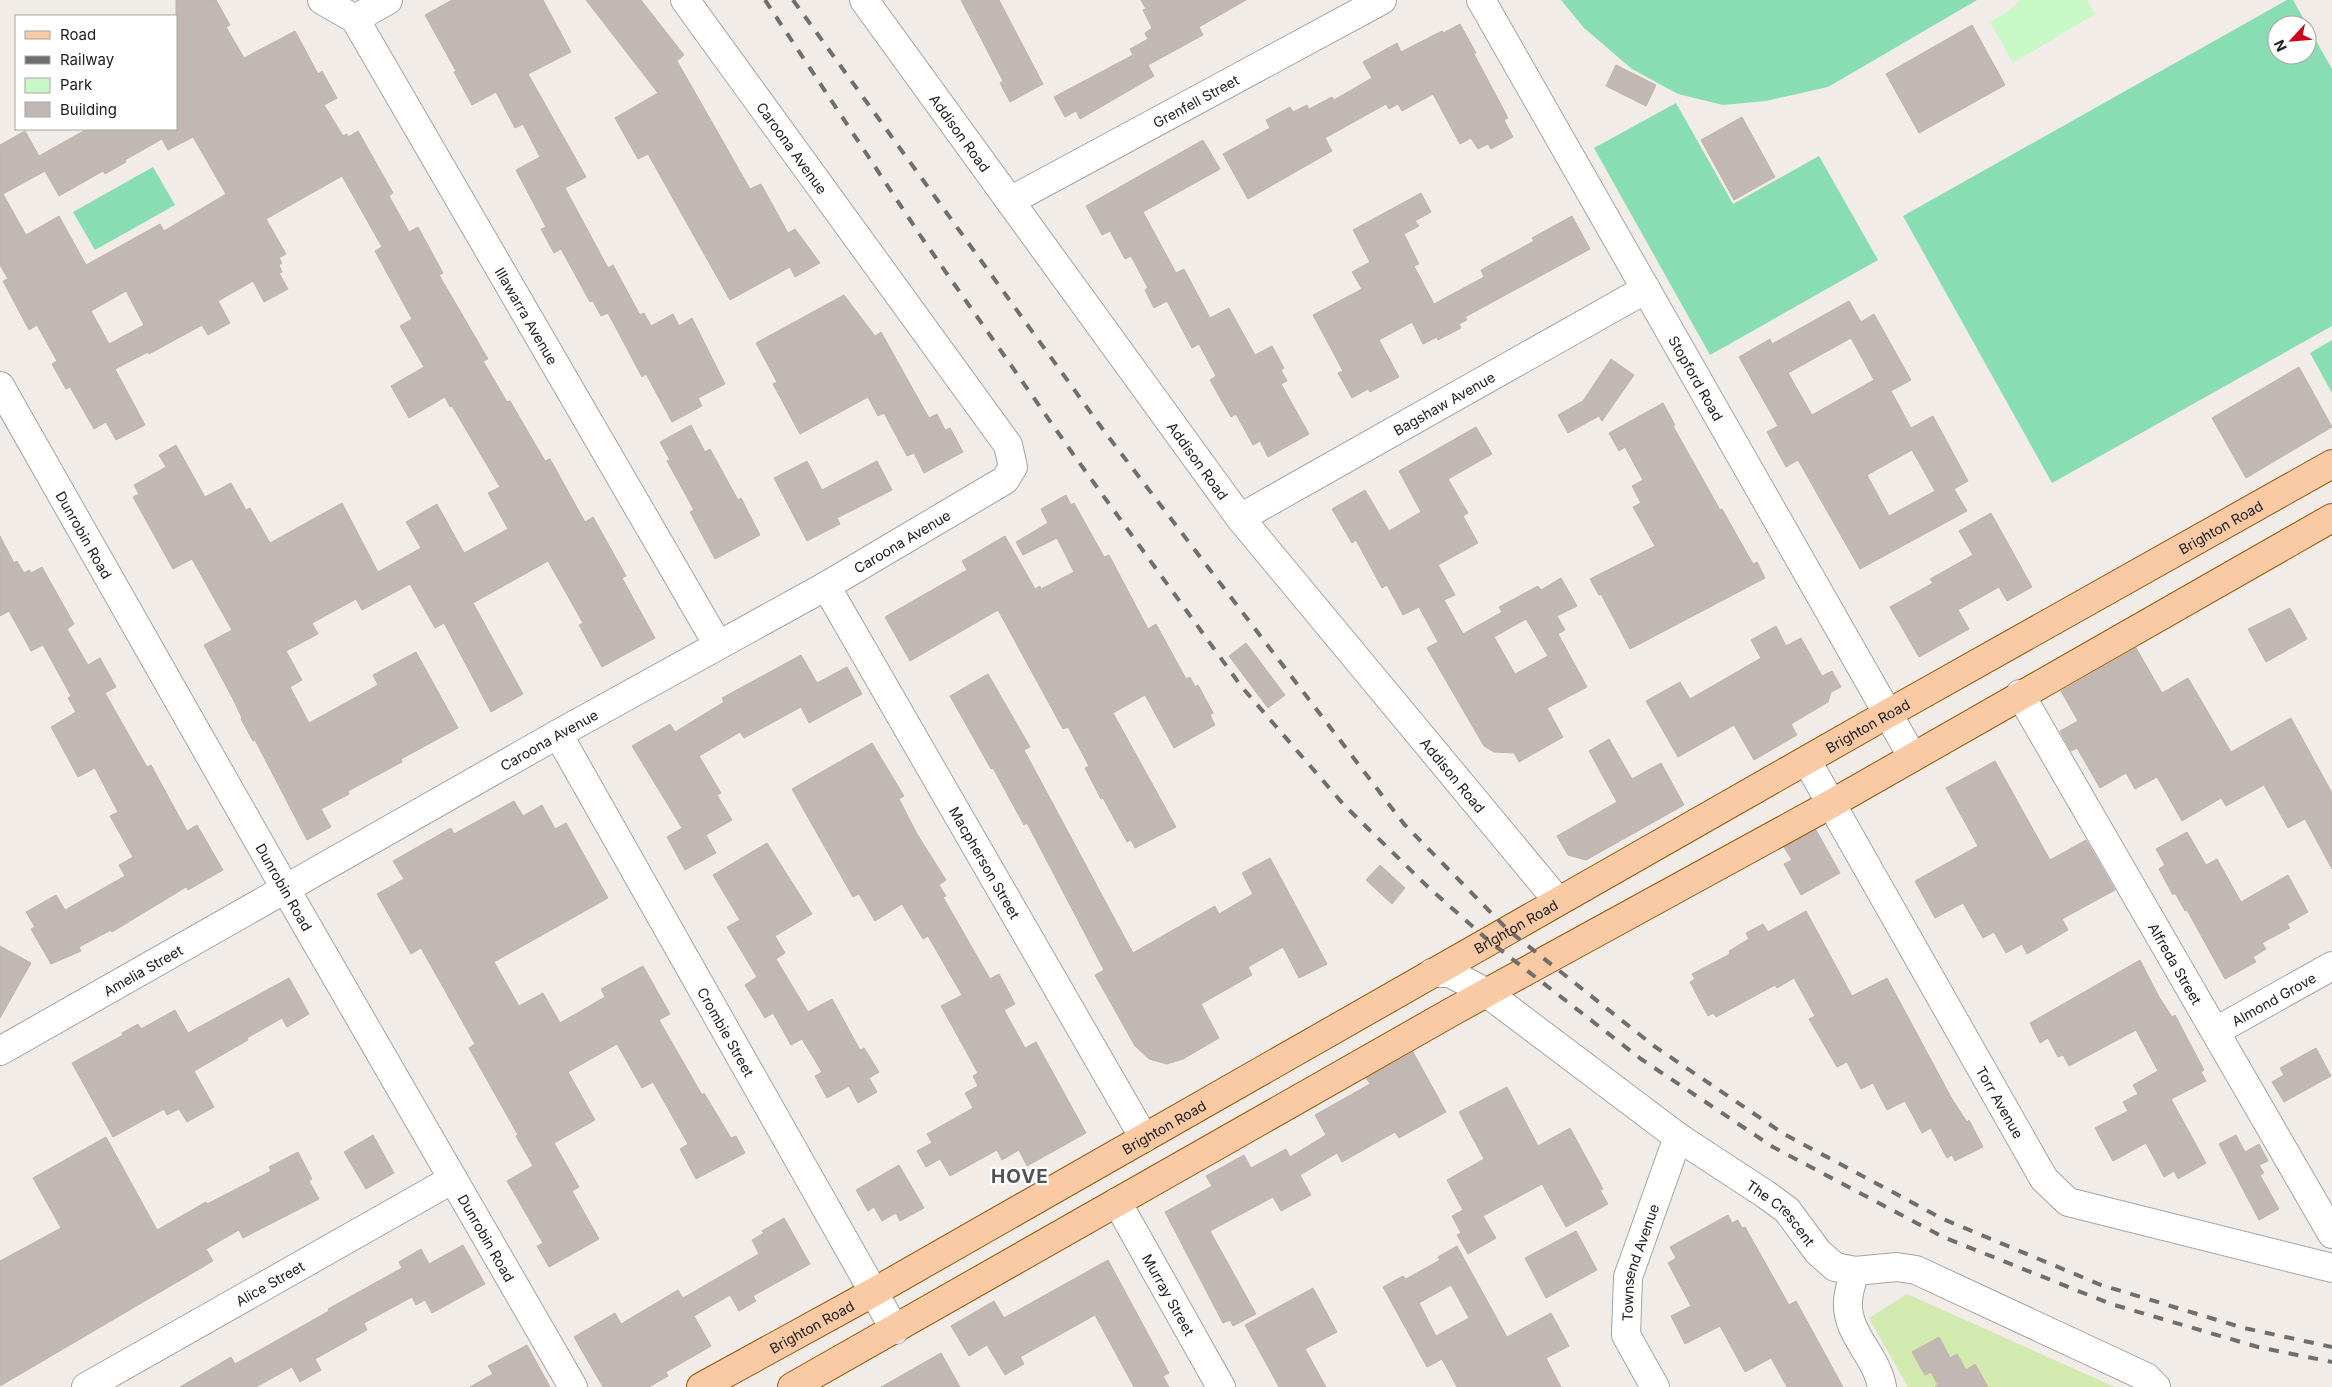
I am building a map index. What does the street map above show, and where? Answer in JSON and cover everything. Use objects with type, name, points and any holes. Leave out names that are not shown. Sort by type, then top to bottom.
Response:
[{"type":"main road","name":"Brighton Road","points":[[711,1385],[1558,901],[1807,761],[1888,713],[2332,464]]},
{"type":"main road","points":[[792,1387],[1487,992],[1831,804],[2020,694],[2332,518]]},
{"type":"street","points":[[322,0],[356,19],[388,0]]},
{"type":"street","name":"Caroona Avenue","points":[[285,888],[826,586],[1002,484],[1013,467],[1008,445],[685,0]]},
{"type":"street","name":"Addison Road","points":[[864,0],[1240,518],[1558,901]]},
{"type":"street","name":"Grenfell Street","points":[[1010,201],[1382,0]]},
{"type":"street","name":"Stopford Road","points":[[1482,0],[1912,756]]},
{"type":"street","name":"Illawarra Avenue","points":[[356,19],[718,645]]},
{"type":"street","name":"Bagshaw Avenue","points":[[1240,518],[1646,289]]},
{"type":"street","name":"Dunrobin Road","points":[[0,386],[285,888],[574,1387]]},
{"type":"street","name":"Macpherson Street","points":[[826,586],[1144,1138]]},
{"type":"street","name":"Alfreda Street","points":[[2020,694],[2332,1234]]},
{"type":"street","name":"Crombie Street","points":[[558,734],[895,1330]]},
{"type":"street","name":"Torr Avenue","points":[[1807,761],[2044,1179],[2068,1202],[2332,1268]]},
{"type":"street","name":"Amelia Street","points":[[0,1051],[285,888]]},
{"type":"street","name":"Almond Grove","points":[[2216,1031],[2332,966]]},
{"type":"street","name":"The Crescent","points":[[1432,973],[1450,972],[1487,992],[1678,1137],[1787,1210],[1818,1252],[1835,1267],[1854,1271],[1897,1268],[1916,1270],[2146,1377],[2156,1387]]},
{"type":"street","name":"Townsend Avenue","points":[[1656,1387],[1626,1335],[1628,1277],[1678,1137]]},
{"type":"street","name":"Alice Street","points":[[86,1387],[453,1179]]},
{"type":"street","name":"Murray Street","points":[[1117,1202],[1221,1387]]},
{"type":"street","points":[[1854,1271],[1848,1302],[1851,1325],[1880,1374],[1882,1387]]},
{"type":"green space","points":[[1561,0],[1977,0],[1828,87],[1766,101],[1723,105],[1678,94],[1632,69],[1584,28]]},
{"type":"green space","points":[[2021,0],[2087,0],[2095,14],[2013,63],[1990,22],[2007,12]]},
{"type":"green space","points":[[2287,0],[2293,0],[2301,15],[2267,15],[2267,65],[2317,65],[2317,42],[2332,69],[2332,326],[2052,483],[1903,216]]},
{"type":"green space","points":[[1676,103],[1733,204],[1819,156],[1878,260],[1710,355],[1594,148]]},
{"type":"green space","points":[[153,167],[175,205],[95,250],[73,212]]},
{"type":"green space","points":[[2332,340],[2332,393],[2310,353]]},
{"type":"green space","points":[[1907,1294],[2115,1387],[1908,1387],[1869,1318]]},
{"type":"building","points":[[176,0],[216,0],[230,25],[226,27],[244,58],[295,31],[318,74],[322,71],[337,98],[324,105],[343,136],[347,134],[348,137],[358,131],[393,193],[389,196],[409,232],[418,227],[443,273],[439,275],[488,359],[483,361],[507,402],[510,401],[545,461],[550,459],[585,522],[593,517],[626,576],[622,578],[655,638],[602,667],[579,625],[583,623],[548,561],[473,603],[523,694],[491,712],[444,623],[435,628],[410,584],[362,610],[356,599],[312,623],[318,634],[286,651],[302,680],[290,687],[309,723],[378,685],[373,675],[416,652],[458,728],[401,759],[402,762],[348,791],[349,794],[321,809],[331,827],[307,840],[255,740],[253,741],[241,719],[233,699],[204,645],[232,630],[192,559],[173,569],[133,497],[139,494],[134,485],[166,467],[159,455],[176,445],[205,497],[231,483],[246,510],[250,508],[270,543],[342,503],[378,572],[421,548],[406,522],[437,504],[464,553],[508,529],[488,493],[500,487],[445,397],[409,418],[391,386],[424,367],[400,326],[412,319],[375,251],[382,247],[342,176],[266,219],[286,254],[279,258],[282,263],[279,265],[282,272],[279,273],[288,289],[264,302],[253,281],[218,301],[230,323],[208,335],[202,325],[149,354],[148,352],[115,369],[145,425],[116,440],[106,422],[94,429],[70,387],[66,389],[52,364],[57,361],[37,325],[29,330],[3,281],[8,279],[0,265],[0,145],[25,131],[39,156],[85,130],[178,130],[178,15],[176,15]],"holes":[[[193,137],[226,194],[164,231],[160,224],[86,265],[59,216],[26,235],[3,194],[45,171],[59,196],[103,171],[105,174],[162,139],[168,150]],[[126,291],[144,325],[109,344],[91,311]]]},
{"type":"building","points":[[452,0],[543,0],[571,52],[528,74],[586,177],[565,188],[608,268],[613,265],[640,315],[644,313],[651,326],[673,314],[679,326],[692,318],[725,384],[698,398],[702,406],[672,422],[646,374],[642,377],[608,313],[601,316],[593,301],[590,302],[561,249],[554,253],[541,229],[546,227],[516,170],[540,157],[523,124],[515,128],[496,92],[472,105],[454,72],[456,71],[425,15]]},
{"type":"building","points":[[586,0],[641,0],[684,55],[677,61],[750,189],[761,184],[788,233],[795,229],[820,263],[795,277],[790,267],[730,300],[648,154],[638,159],[615,118],[658,93]]},
{"type":"building","points":[[961,0],[999,0],[1043,84],[1010,102],[1000,83],[1003,81]]},
{"type":"building","points":[[1141,0],[1246,0],[1199,27],[1203,35],[1148,65],[1154,76],[1080,119],[1076,111],[1065,117],[1054,97],[1133,55],[1130,49],[1148,39],[1145,33],[1152,28],[1143,10],[1146,9]]},
{"type":"building","points":[[1460,24],[1508,118],[1504,120],[1513,137],[1491,149],[1488,144],[1478,149],[1471,138],[1460,144],[1433,94],[1402,111],[1398,104],[1389,109],[1386,104],[1325,138],[1332,151],[1248,199],[1223,154],[1270,128],[1266,120],[1290,107],[1293,112],[1307,105],[1309,109],[1332,97],[1334,100],[1372,78],[1363,62],[1397,43],[1401,52]]},
{"type":"building","points":[[1972,25],[2005,85],[1919,133],[1886,74]]},
{"type":"building","points":[[1616,65],[1656,85],[1646,106],[1606,86]]},
{"type":"building","points":[[1742,117],[1775,177],[1734,200],[1701,140]]},
{"type":"building","points":[[1203,140],[1220,169],[1143,212],[1176,273],[1184,269],[1210,318],[1229,308],[1255,355],[1272,346],[1284,368],[1281,370],[1287,381],[1281,384],[1309,434],[1268,457],[1260,441],[1253,445],[1236,414],[1231,417],[1210,380],[1216,376],[1199,344],[1192,348],[1167,301],[1154,308],[1145,290],[1148,288],[1131,256],[1125,259],[1110,231],[1102,235],[1086,206]]},
{"type":"building","points":[[1421,193],[1431,212],[1415,221],[1419,226],[1404,234],[1419,264],[1414,266],[1434,304],[1484,277],[1481,270],[1534,241],[1532,238],[1572,216],[1590,249],[1465,317],[1467,320],[1459,324],[1461,328],[1438,340],[1437,337],[1423,344],[1412,322],[1379,340],[1399,377],[1370,392],[1368,389],[1352,398],[1338,373],[1343,371],[1313,315],[1362,289],[1352,272],[1370,262],[1353,230]]},
{"type":"building","points":[[844,295],[875,336],[881,332],[929,418],[937,414],[945,430],[950,428],[963,452],[924,473],[914,453],[907,456],[884,413],[878,416],[868,397],[800,434],[773,384],[777,382],[756,343]]},
{"type":"building","points":[[1849,301],[1861,322],[1874,314],[1911,380],[1891,391],[1911,428],[1933,416],[1968,481],[1954,489],[1967,511],[1860,569],[1798,460],[1786,467],[1767,432],[1778,426],[1739,357],[1770,339],[1772,344]],"holes":[[[1851,338],[1874,380],[1812,415],[1788,373]],[[1912,450],[1935,491],[1889,516],[1867,475]]]},
{"type":"building","points":[[1611,359],[1634,375],[1602,421],[1599,416],[1568,433],[1558,415],[1583,401]]},
{"type":"building","points":[[2299,367],[2332,427],[2246,478],[2212,418]]},
{"type":"building","points":[[1663,403],[1675,425],[1673,426],[1720,510],[1722,509],[1753,564],[1757,562],[1765,578],[1630,649],[1601,594],[1599,595],[1590,579],[1655,546],[1633,507],[1641,503],[1632,486],[1643,480],[1625,447],[1619,451],[1609,433]]},
{"type":"building","points":[[691,425],[705,452],[710,449],[738,500],[741,498],[760,535],[715,559],[690,512],[694,510],[667,461],[670,460],[660,442]]},
{"type":"building","points":[[1476,427],[1492,454],[1448,479],[1468,513],[1463,516],[1478,543],[1438,565],[1455,595],[1444,600],[1463,634],[1502,612],[1499,607],[1538,586],[1541,590],[1561,578],[1577,606],[1557,616],[1565,630],[1558,634],[1587,687],[1547,708],[1563,737],[1519,762],[1514,753],[1494,752],[1484,746],[1427,648],[1438,642],[1419,607],[1403,615],[1387,585],[1382,588],[1356,540],[1352,543],[1332,509],[1365,490],[1389,531],[1421,512],[1399,471]],"holes":[[[1526,619],[1548,656],[1515,674],[1494,637]]]},
{"type":"building","points":[[807,461],[822,490],[877,461],[892,490],[837,518],[840,524],[807,541],[774,478]]},
{"type":"building","points":[[1066,495],[1071,505],[1074,503],[1104,557],[1109,555],[1148,629],[1156,624],[1186,679],[1190,677],[1195,687],[1198,685],[1213,713],[1210,715],[1215,725],[1174,748],[1145,695],[1113,713],[1176,827],[1135,848],[1131,840],[1127,842],[1103,798],[1101,799],[1085,768],[1089,766],[1068,727],[1063,729],[998,610],[910,661],[885,617],[967,570],[962,561],[1005,536],[1035,589],[1040,586],[1041,589],[1074,572],[1057,538],[1023,555],[1016,542],[1048,523],[1041,509]]},
{"type":"building","points":[[1991,513],[2032,587],[2007,601],[1999,587],[1958,610],[1969,629],[1919,657],[1890,607],[1933,583],[1930,579],[1973,555],[1959,531]]},
{"type":"building","points":[[0,536],[14,563],[17,561],[24,573],[29,570],[31,573],[42,567],[74,624],[67,629],[88,665],[100,658],[116,687],[105,693],[147,767],[151,765],[187,831],[197,825],[223,870],[188,890],[186,887],[112,932],[111,930],[79,947],[81,951],[51,964],[31,929],[35,927],[26,912],[56,895],[65,910],[125,876],[119,865],[133,857],[110,816],[118,812],[95,768],[78,777],[51,727],[76,712],[68,698],[71,696],[43,645],[31,651],[9,611],[0,616]]},
{"type":"building","points":[[2290,608],[2307,639],[2266,662],[2248,629]]},
{"type":"building","points":[[1776,626],[1786,646],[1801,638],[1822,676],[1832,671],[1841,687],[1831,692],[1828,702],[1791,724],[1797,735],[1754,760],[1734,725],[1678,757],[1646,701],[1680,682],[1690,699],[1761,658],[1751,640]]},
{"type":"building","points":[[1246,643],[1285,695],[1268,708],[1229,656]]},
{"type":"building","points":[[2136,648],[2162,693],[2188,678],[2231,752],[2291,718],[2332,793],[2332,869],[2305,819],[2288,828],[2264,785],[2226,806],[2221,798],[2182,821],[2157,777],[2135,789],[2126,773],[2100,788],[2077,748],[2071,751],[2060,731],[2078,721],[2061,691]]},
{"type":"building","points":[[801,655],[817,683],[847,667],[862,694],[809,723],[801,707],[744,738],[740,732],[699,756],[721,793],[717,795],[732,820],[706,835],[716,853],[685,870],[667,837],[682,828],[632,746],[670,724],[675,732],[724,702],[722,698]]},
{"type":"building","points":[[988,674],[1030,747],[1024,750],[1133,953],[1215,906],[1219,914],[1253,894],[1242,873],[1270,858],[1327,964],[1299,978],[1283,947],[1248,967],[1252,975],[1201,1004],[1219,1038],[1183,1059],[1167,1064],[1149,1059],[1135,1046],[1095,975],[1104,970],[1027,823],[1024,825],[950,696]]},
{"type":"building","points":[[1609,739],[1632,779],[1661,763],[1684,805],[1586,860],[1568,855],[1557,836],[1617,802],[1589,751]]},
{"type":"building","points":[[872,743],[904,796],[899,799],[917,834],[946,880],[939,885],[946,896],[943,897],[990,979],[999,974],[1015,1004],[1004,1010],[1025,1048],[1036,1042],[1086,1133],[1027,1166],[1019,1150],[1002,1160],[997,1150],[950,1176],[940,1159],[926,1167],[917,1151],[932,1143],[927,1134],[973,1108],[965,1093],[978,1086],[973,1076],[978,1073],[941,1006],[962,995],[928,936],[923,939],[902,904],[875,921],[859,894],[853,897],[792,789]]},
{"type":"building","points":[[1995,761],[2050,860],[2086,840],[2115,890],[2062,919],[2068,930],[2027,954],[2022,944],[2006,953],[1994,932],[1983,938],[1963,903],[1935,918],[1915,881],[1978,846],[1946,788]]},
{"type":"building","points":[[514,801],[523,816],[542,805],[555,829],[566,823],[608,898],[494,962],[519,1006],[543,993],[560,1023],[605,997],[601,989],[643,966],[670,1014],[659,1020],[702,1095],[704,1093],[731,1138],[736,1136],[745,1153],[696,1179],[680,1149],[688,1144],[653,1082],[642,1088],[617,1044],[568,1072],[595,1120],[554,1143],[579,1187],[572,1191],[599,1239],[549,1267],[537,1246],[543,1243],[507,1181],[533,1166],[516,1136],[518,1135],[469,1048],[475,1044],[421,948],[411,954],[377,894],[404,879],[393,861],[451,828],[454,834]]},
{"type":"building","points":[[1816,830],[1840,873],[1801,895],[1784,864],[1792,860],[1784,847]]},
{"type":"building","points":[[2187,832],[2206,865],[2217,859],[2241,902],[2288,875],[2308,912],[2287,924],[2290,928],[2262,943],[2266,949],[2253,957],[2256,962],[2225,979],[2187,910],[2185,911],[2175,893],[2173,895],[2159,869],[2165,865],[2156,849]]},
{"type":"building","points":[[767,843],[812,914],[775,936],[785,953],[776,959],[808,1012],[832,999],[860,1050],[864,1048],[879,1072],[869,1078],[877,1092],[858,1103],[849,1086],[827,1098],[815,1076],[822,1072],[802,1039],[791,1045],[773,1013],[765,1018],[745,985],[757,977],[727,927],[740,920],[713,875]]},
{"type":"building","points":[[1380,865],[1405,888],[1392,904],[1366,880]]},
{"type":"building","points":[[1806,911],[1852,996],[1887,978],[1952,1099],[1967,1122],[1969,1120],[1983,1147],[1955,1161],[1952,1155],[1947,1158],[1931,1128],[1922,1133],[1905,1101],[1887,1110],[1873,1083],[1861,1089],[1847,1062],[1837,1067],[1809,1019],[1815,1016],[1794,978],[1777,988],[1775,985],[1716,1017],[1713,1013],[1708,1016],[1690,982],[1695,979],[1692,974],[1730,954],[1729,951],[1749,939],[1746,933],[1763,924],[1768,932]]},
{"type":"building","points":[[0,946],[31,963],[0,1018]]},
{"type":"building","points":[[2140,960],[2159,997],[2172,1017],[2175,1015],[2204,1070],[2201,1072],[2206,1081],[2171,1099],[2206,1163],[2178,1179],[2174,1171],[2164,1177],[2146,1143],[2113,1161],[2095,1128],[2128,1111],[2123,1102],[2138,1094],[2133,1085],[2158,1071],[2136,1030],[2069,1066],[2063,1055],[2058,1057],[2048,1038],[2040,1043],[2030,1023]]},
{"type":"building","points":[[289,978],[309,1014],[287,1027],[282,1018],[194,1071],[214,1107],[187,1122],[179,1109],[167,1115],[164,1109],[113,1137],[72,1063],[123,1035],[122,1033],[138,1024],[141,1029],[175,1010],[188,1033]]},
{"type":"building","points":[[2316,1048],[2331,1076],[2284,1102],[2272,1082],[2284,1075],[2280,1068]]},
{"type":"building","points":[[1413,1052],[1446,1112],[1399,1138],[1395,1132],[1342,1162],[1337,1153],[1300,1175],[1311,1195],[1281,1211],[1273,1197],[1210,1231],[1256,1314],[1233,1326],[1230,1320],[1223,1323],[1165,1212],[1212,1186],[1206,1176],[1244,1155],[1251,1168],[1286,1149],[1290,1157],[1326,1135],[1315,1115],[1370,1084],[1366,1078]]},
{"type":"building","points":[[1507,1087],[1538,1146],[1570,1128],[1603,1189],[1600,1190],[1608,1204],[1566,1227],[1542,1184],[1483,1216],[1496,1238],[1468,1254],[1457,1235],[1461,1233],[1452,1216],[1463,1210],[1447,1180],[1484,1159],[1459,1112]]},
{"type":"building","points":[[373,1135],[394,1173],[366,1189],[344,1152]]},
{"type":"building","points":[[2236,1135],[2245,1152],[2259,1144],[2268,1161],[2259,1165],[2264,1173],[2260,1175],[2279,1209],[2259,1220],[2219,1144]]},
{"type":"building","points":[[106,1137],[157,1230],[206,1202],[207,1204],[271,1171],[269,1167],[298,1152],[312,1179],[309,1181],[319,1199],[243,1238],[239,1230],[206,1249],[213,1261],[0,1386],[0,1261],[61,1228],[33,1178]]},
{"type":"building","points":[[899,1165],[924,1208],[900,1221],[896,1213],[882,1221],[874,1207],[868,1211],[856,1190]]},
{"type":"building","points":[[1728,1215],[1732,1223],[1738,1220],[1742,1228],[1745,1227],[1789,1305],[1796,1301],[1843,1387],[1787,1387],[1771,1358],[1745,1372],[1720,1326],[1685,1344],[1671,1316],[1691,1306],[1668,1263],[1676,1258],[1670,1247]]},
{"type":"building","points":[[784,1218],[810,1264],[753,1296],[756,1301],[739,1311],[730,1295],[694,1316],[711,1346],[666,1372],[668,1376],[649,1387],[603,1387],[574,1337],[615,1313],[621,1324],[678,1290],[683,1298],[759,1254],[752,1240],[764,1233],[762,1231]]},
{"type":"building","points":[[1576,1231],[1597,1270],[1546,1298],[1525,1258]]},
{"type":"building","points":[[463,1245],[485,1284],[432,1313],[425,1300],[416,1305],[412,1297],[364,1323],[367,1330],[315,1359],[321,1370],[300,1382],[292,1367],[256,1387],[180,1387],[231,1357],[235,1364],[329,1311],[328,1309],[402,1268],[399,1262],[421,1249],[429,1264]]},
{"type":"building","points":[[1457,1246],[1507,1337],[1551,1313],[1569,1346],[1546,1358],[1561,1387],[1457,1387],[1442,1359],[1427,1367],[1383,1287],[1403,1276],[1406,1279],[1440,1260],[1438,1257]],"holes":[[[1451,1285],[1469,1318],[1436,1336],[1419,1303]]]},
{"type":"building","points":[[1108,1260],[1169,1373],[1163,1376],[1169,1387],[1134,1387],[1095,1315],[1020,1357],[1024,1364],[1005,1375],[987,1345],[969,1356],[951,1326],[994,1301],[1004,1318]]},
{"type":"building","points":[[1313,1288],[1337,1332],[1305,1349],[1326,1387],[1279,1387],[1245,1325]]},
{"type":"building","points":[[1939,1337],[1950,1358],[1957,1354],[1966,1370],[1975,1364],[1988,1387],[1935,1387],[1938,1385],[1931,1372],[1925,1375],[1912,1352]]},
{"type":"building","points":[[527,1345],[550,1387],[470,1387],[493,1374],[488,1366]]},
{"type":"building","points":[[941,1353],[960,1387],[881,1387]]},
{"type":"railway","points":[[765,0],[922,238],[1073,454],[1241,686],[1344,805],[1428,887],[1489,941],[1641,1059],[1773,1147],[1943,1237],[2111,1304],[2258,1347],[2332,1362]]},
{"type":"railway","points":[[793,0],[1104,431],[1404,824],[1508,930],[1654,1046],[1784,1134],[1943,1219],[2101,1285],[2244,1328],[2332,1347]]},
{"type":"district","name":"HOVE","points":[[1020,1176]]}]
